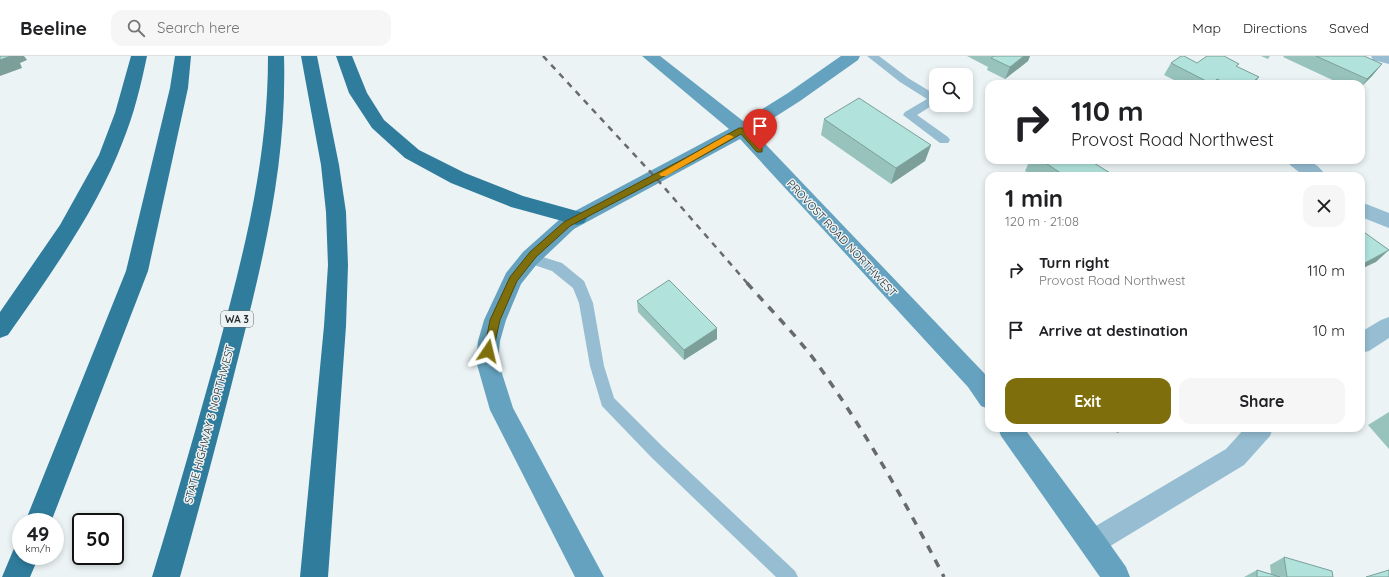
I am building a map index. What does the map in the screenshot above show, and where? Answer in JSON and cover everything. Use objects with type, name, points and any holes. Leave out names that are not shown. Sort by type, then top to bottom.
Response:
[{"type":"highway","points":[[0,330],[45,266],[102,167],[123,115],[139,56]]},
{"type":"highway","points":[[42,513],[78,424],[137,270],[150,223],[178,96],[183,56]]},
{"type":"highway","name":"STATE HIGHWAY 3 NORTHWEST","points":[[166,577],[201,456],[248,276],[266,189],[276,117],[276,56]]},
{"type":"highway","points":[[310,56],[330,165],[336,212],[338,265],[335,326],[314,577]]},
{"type":"highway","points":[[344,56],[358,93],[378,124],[412,154],[458,178],[518,202],[577,218]]},
{"type":"highway","points":[[16,577],[21,565]]},
{"type":"main road","name":"PROVOST ROAD NORTHWEST","points":[[650,56],[742,130],[976,380],[985,393]]},
{"type":"main road","points":[[590,577],[502,410],[487,361],[489,341],[500,306],[513,279],[530,258],[559,230],[577,218],[656,178],[742,130],[794,97],[852,56]]},
{"type":"main road","points":[[1013,432],[1093,542],[1116,577]]},
{"type":"street","points":[[1379,56],[1389,59]]},
{"type":"street","points":[[1302,164],[1311,172]]},
{"type":"street","points":[[1365,211],[1389,221]]},
{"type":"street","points":[[1365,341],[1389,326]]},
{"type":"street","points":[[1093,542],[1235,457],[1257,432]]},
{"type":"lane","points":[[872,56],[904,80],[935,99],[909,115],[944,140]]},
{"type":"lane","points":[[530,258],[557,267],[579,285],[586,303],[597,366],[607,400],[657,452],[789,577]]},
{"type":"building","points":[[0,56],[11,56],[0,60]]},
{"type":"building","points":[[994,56],[1024,56],[1010,67],[991,58]]},
{"type":"building","points":[[1181,56],[1184,56],[1197,63],[1207,56],[1224,56],[1239,64],[1236,66],[1259,77],[1255,80],[1204,80],[1171,63]]},
{"type":"building","points":[[1316,56],[1364,56],[1382,64],[1367,79]]},
{"type":"building","points":[[859,98],[931,145],[896,168],[824,119]]},
{"type":"building","points":[[1047,164],[1096,164],[1108,172],[1059,172]]},
{"type":"building","points":[[1365,233],[1389,250],[1365,263]]},
{"type":"building","points":[[669,280],[717,328],[684,350],[637,301]]},
{"type":"building","points":[[1284,557],[1332,571],[1333,577],[1287,577]]},
{"type":"building","points":[[1257,570],[1280,577],[1257,577]]},
{"type":"building","points":[[1389,570],[1389,577],[1366,577]]},
{"type":"railway","points":[[543,56],[656,178],[748,284]]},
{"type":"railway","points":[[747,283],[805,348],[831,384],[883,465],[944,577]]},
{"type":"slow traffic","points":[[663,174],[730,137]]},
{"type":"route","points":[[488,351],[489,341],[495,320],[513,279],[533,254],[567,224],[589,211],[656,178],[742,130],[760,150]]}]
